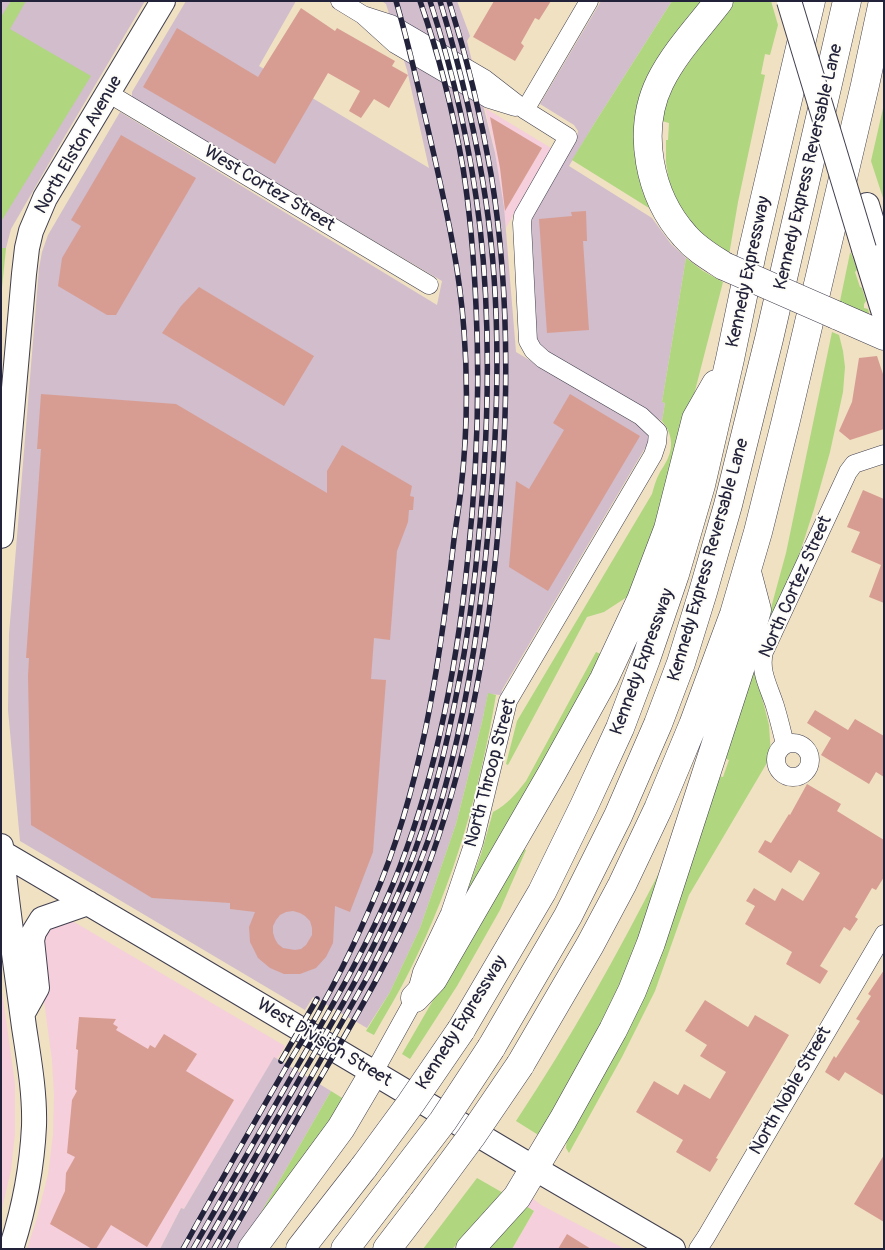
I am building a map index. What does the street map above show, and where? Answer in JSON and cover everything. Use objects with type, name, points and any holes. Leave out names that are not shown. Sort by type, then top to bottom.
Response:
[{"type":"highway","points":[[719,1],[682,48],[660,82],[653,100],[648,137],[650,161],[654,183],[663,204],[685,237],[702,252],[724,266],[884,336]]},
{"type":"highway","name":"Kennedy Expressway","points":[[300,1249],[364,1167],[461,1030],[542,892],[620,728],[675,574],[701,485],[752,253],[811,1]]},
{"type":"highway","name":"Kennedy Express Reversable Lane","points":[[345,1249],[443,1121],[523,995],[568,916],[618,816],[658,724],[681,662],[728,505],[847,1]]},
{"type":"highway","points":[[387,1249],[471,1137],[520,1065],[590,945],[622,885],[658,809],[693,725],[734,614],[758,532],[884,1]]},
{"type":"highway","points":[[415,998],[433,979],[604,679],[641,600],[668,528],[696,420],[730,359]]},
{"type":"highway","points":[[470,1249],[517,1197],[563,1120],[613,1030],[632,991],[651,943],[740,669],[757,610],[747,572]]},
{"type":"highway","points":[[252,1249],[341,1128],[374,1072]]},
{"type":"main road","name":"North Elston Avenue","points":[[1,536],[27,248],[31,231],[46,198],[163,1]]},
{"type":"main road","points":[[789,1],[884,314]]},
{"type":"main road","points":[[804,1],[884,262]]},
{"type":"main road","points":[[1,846],[33,1092],[34,1124],[29,1177],[11,1249]]},
{"type":"main road","name":"West Division Street","points":[[2,852],[673,1249]]},
{"type":"main road","points":[[22,1013],[37,988],[32,940],[38,924],[42,919],[88,902]]},
{"type":"street","points":[[340,1],[367,8],[395,44],[489,99],[525,110],[589,1]]},
{"type":"street","name":"West Cortez Street","points":[[108,93],[429,285]]},
{"type":"street","name":"North Throop Street","points":[[374,1072],[415,998],[422,972],[450,913],[474,842],[508,701],[653,455],[658,432],[641,416],[544,359],[532,350],[528,341],[523,216],[568,136],[525,110]]},
{"type":"street","name":"North Cortez Street","points":[[785,744],[763,672],[764,652],[848,472],[854,464],[884,454]]},
{"type":"street","name":"North Noble Street","points":[[698,1249],[884,934]]},
{"type":"shaded area","points":[[1,1],[145,1],[11,229],[6,248],[1,248]]},
{"type":"shaded area","points":[[186,1],[296,1],[259,66],[429,168],[407,70],[386,4],[383,2],[457,1],[470,36],[467,41],[495,153],[504,207],[516,352],[646,430],[649,435],[648,443],[502,690],[501,695],[488,694],[456,824],[420,928],[390,992],[367,1028],[313,997],[305,1010],[20,841],[8,710],[9,634],[39,268],[48,235],[120,112],[437,305],[442,281],[132,98],[132,92]]},
{"type":"shaded area","points":[[601,1],[672,1],[569,166],[652,218],[671,244],[686,258],[662,402],[665,403],[662,421],[537,346],[531,216],[577,137],[578,131],[574,125],[540,104]]},
{"type":"shaded area","points":[[485,108],[551,148],[506,228],[495,153]]},
{"type":"shaded area","points":[[69,919],[285,1046],[277,1059],[274,1058],[184,1209],[181,1208],[160,1249],[27,1249],[48,1174],[53,1135],[54,1095],[52,1060],[36,942],[37,933]]},
{"type":"shaded area","points":[[1,984],[15,1084],[15,1133],[11,1170],[1,1213]]},
{"type":"shaded area","points":[[274,1057],[331,1091],[240,1249],[160,1249],[181,1208],[184,1209]]},
{"type":"shaded area","points":[[532,1198],[541,1205],[625,1249],[512,1249],[534,1211],[526,1206]]},
{"type":"green space","points":[[11,1],[26,1],[10,29],[91,76],[2,220],[1,229],[1,17]]},
{"type":"green space","points":[[672,1],[706,1],[666,51],[653,207],[649,208],[572,160]]},
{"type":"green space","points":[[733,1],[771,1],[778,25],[770,55],[765,54],[761,74],[765,75],[738,202],[729,255],[694,228],[674,197],[666,163],[666,140],[668,140],[669,123],[662,121],[665,107],[674,85]]},
{"type":"green space","points":[[884,104],[884,201],[871,161]]},
{"type":"green space","points":[[1,248],[6,248],[1,298]]},
{"type":"green space","points":[[850,253],[866,301],[864,308],[868,309],[869,313],[862,313],[839,306]]},
{"type":"green space","points":[[686,258],[703,271],[723,282],[666,500],[627,597],[604,612],[587,617],[508,765],[506,764],[517,721],[652,494],[657,477],[670,453],[671,438],[668,429],[662,421],[665,403],[662,402]]},
{"type":"green space","points":[[832,332],[839,335],[845,367],[843,392],[830,452],[794,571],[763,637],[786,553]]},
{"type":"green space","points":[[596,652],[603,655],[471,900],[465,896],[481,854],[493,812],[511,799],[526,781]]},
{"type":"green space","points":[[754,666],[769,725],[771,756],[689,895],[655,991],[622,1057],[569,1153],[566,1148],[567,1138],[717,776],[723,777],[729,760],[726,759],[739,711]]},
{"type":"green space","points":[[488,693],[496,695],[490,730],[464,835],[453,869],[411,968],[374,1035],[366,1031],[390,992],[420,928],[456,824]]},
{"type":"green space","points":[[521,848],[526,850],[500,910],[457,986],[410,1059],[402,1054]]},
{"type":"green space","points":[[662,867],[636,959],[540,1136],[516,1121],[556,1059],[593,996]]},
{"type":"green space","points":[[331,1091],[347,1101],[240,1249]]},
{"type":"green space","points":[[477,1178],[505,1194],[504,1199],[452,1249],[423,1249]]},
{"type":"green space","points":[[526,1206],[534,1211],[512,1249],[487,1249]]},
{"type":"building","points":[[494,1],[551,1],[539,20],[535,18],[521,43],[524,46],[515,61],[473,37]]},
{"type":"building","points":[[301,8],[335,31],[337,28],[395,61],[392,66],[408,75],[389,108],[374,99],[361,118],[349,111],[360,91],[328,73],[275,164],[143,87],[177,28],[258,77]]},
{"type":"building","points":[[490,117],[542,148],[505,211],[500,168]]},
{"type":"building","points":[[121,135],[196,178],[116,315],[107,315],[58,286],[62,258],[81,226],[71,220]]},
{"type":"building","points":[[586,211],[587,241],[583,241],[589,330],[547,333],[539,219],[572,216],[571,212]]},
{"type":"building","points":[[199,287],[314,356],[284,406],[162,333],[181,306]]},
{"type":"building","points":[[877,356],[884,377],[884,429],[850,440],[839,431],[852,402],[859,358]]},
{"type":"building","points":[[41,394],[176,404],[327,493],[327,471],[342,445],[412,486],[410,496],[414,497],[413,510],[409,510],[408,522],[397,551],[390,640],[374,638],[371,679],[386,680],[373,852],[350,912],[335,906],[333,943],[326,957],[316,968],[300,974],[284,974],[270,968],[258,958],[250,942],[249,927],[255,912],[230,909],[230,903],[152,898],[31,825],[29,658],[26,658],[41,449],[37,449]],"holes":[[[286,912],[300,913],[310,921],[312,935],[301,949],[283,948],[275,939],[273,926],[280,915]]]},
{"type":"building","points":[[570,394],[640,436],[548,591],[509,567],[516,481],[529,489],[564,430],[553,423]]},
{"type":"building","points":[[863,490],[884,499],[884,603],[869,597],[881,565],[851,552],[860,532],[847,527]]},
{"type":"building","points":[[815,710],[848,730],[855,719],[884,736],[884,777],[876,772],[869,784],[821,755],[831,738],[807,723]]},
{"type":"building","points":[[807,784],[841,804],[837,811],[884,840],[884,877],[876,890],[872,888],[855,917],[858,919],[850,931],[844,927],[820,966],[828,971],[820,984],[786,964],[792,952],[745,924],[755,906],[746,901],[754,888],[775,901],[782,888],[803,901],[820,873],[799,860],[791,873],[758,852],[765,840],[771,843],[790,815]]},
{"type":"building","points":[[884,970],[884,1096],[845,1072],[839,1081],[825,1072],[834,1056],[836,1058],[860,1021],[856,1019],[871,996],[868,994]]},
{"type":"building","points":[[705,1000],[748,1027],[755,1015],[789,1035],[716,1158],[718,1159],[710,1172],[676,1152],[683,1140],[636,1112],[654,1081],[678,1095],[684,1084],[710,1099],[726,1072],[700,1056],[707,1045],[685,1031]]},
{"type":"building","points":[[79,1017],[116,1019],[113,1024],[118,1027],[116,1030],[148,1049],[150,1045],[155,1048],[164,1034],[197,1054],[186,1071],[234,1100],[147,1247],[111,1225],[96,1249],[92,1249],[50,1224],[65,1191],[66,1173],[75,1157],[67,1153],[72,1100],[77,1091],[75,1089],[78,1050],[76,1049]]},
{"type":"building","points":[[884,1155],[884,1222],[854,1204]]},
{"type":"building","points":[[567,1234],[591,1249],[558,1249]]},
{"type":"railway","points":[[183,1249],[319,1011],[367,914],[390,859],[404,816],[426,728],[434,683],[448,593],[465,450],[465,351],[462,309],[448,220],[407,39],[396,1]]},
{"type":"railway","points":[[193,1249],[336,998],[383,907],[408,845],[421,805],[433,764],[451,682],[458,640],[474,494],[478,400],[476,306],[468,202],[463,168],[445,83],[420,1]]},
{"type":"railway","points":[[203,1249],[344,1002],[392,908],[413,856],[432,800],[453,713],[464,654],[481,517],[487,410],[487,318],[480,227],[467,141],[447,57],[430,1]]},
{"type":"railway","points":[[214,1249],[368,976],[390,932],[428,842],[436,818],[451,765],[470,675],[483,583],[490,509],[496,422],[497,333],[495,289],[486,202],[461,75],[440,1]]},
{"type":"railway","points":[[223,1249],[372,988],[397,940],[419,890],[447,810],[477,688],[495,563],[503,466],[506,368],[505,319],[498,222],[491,174],[473,87],[449,1]]},
{"type":"railway","points":[[281,1061],[317,999]]}]
